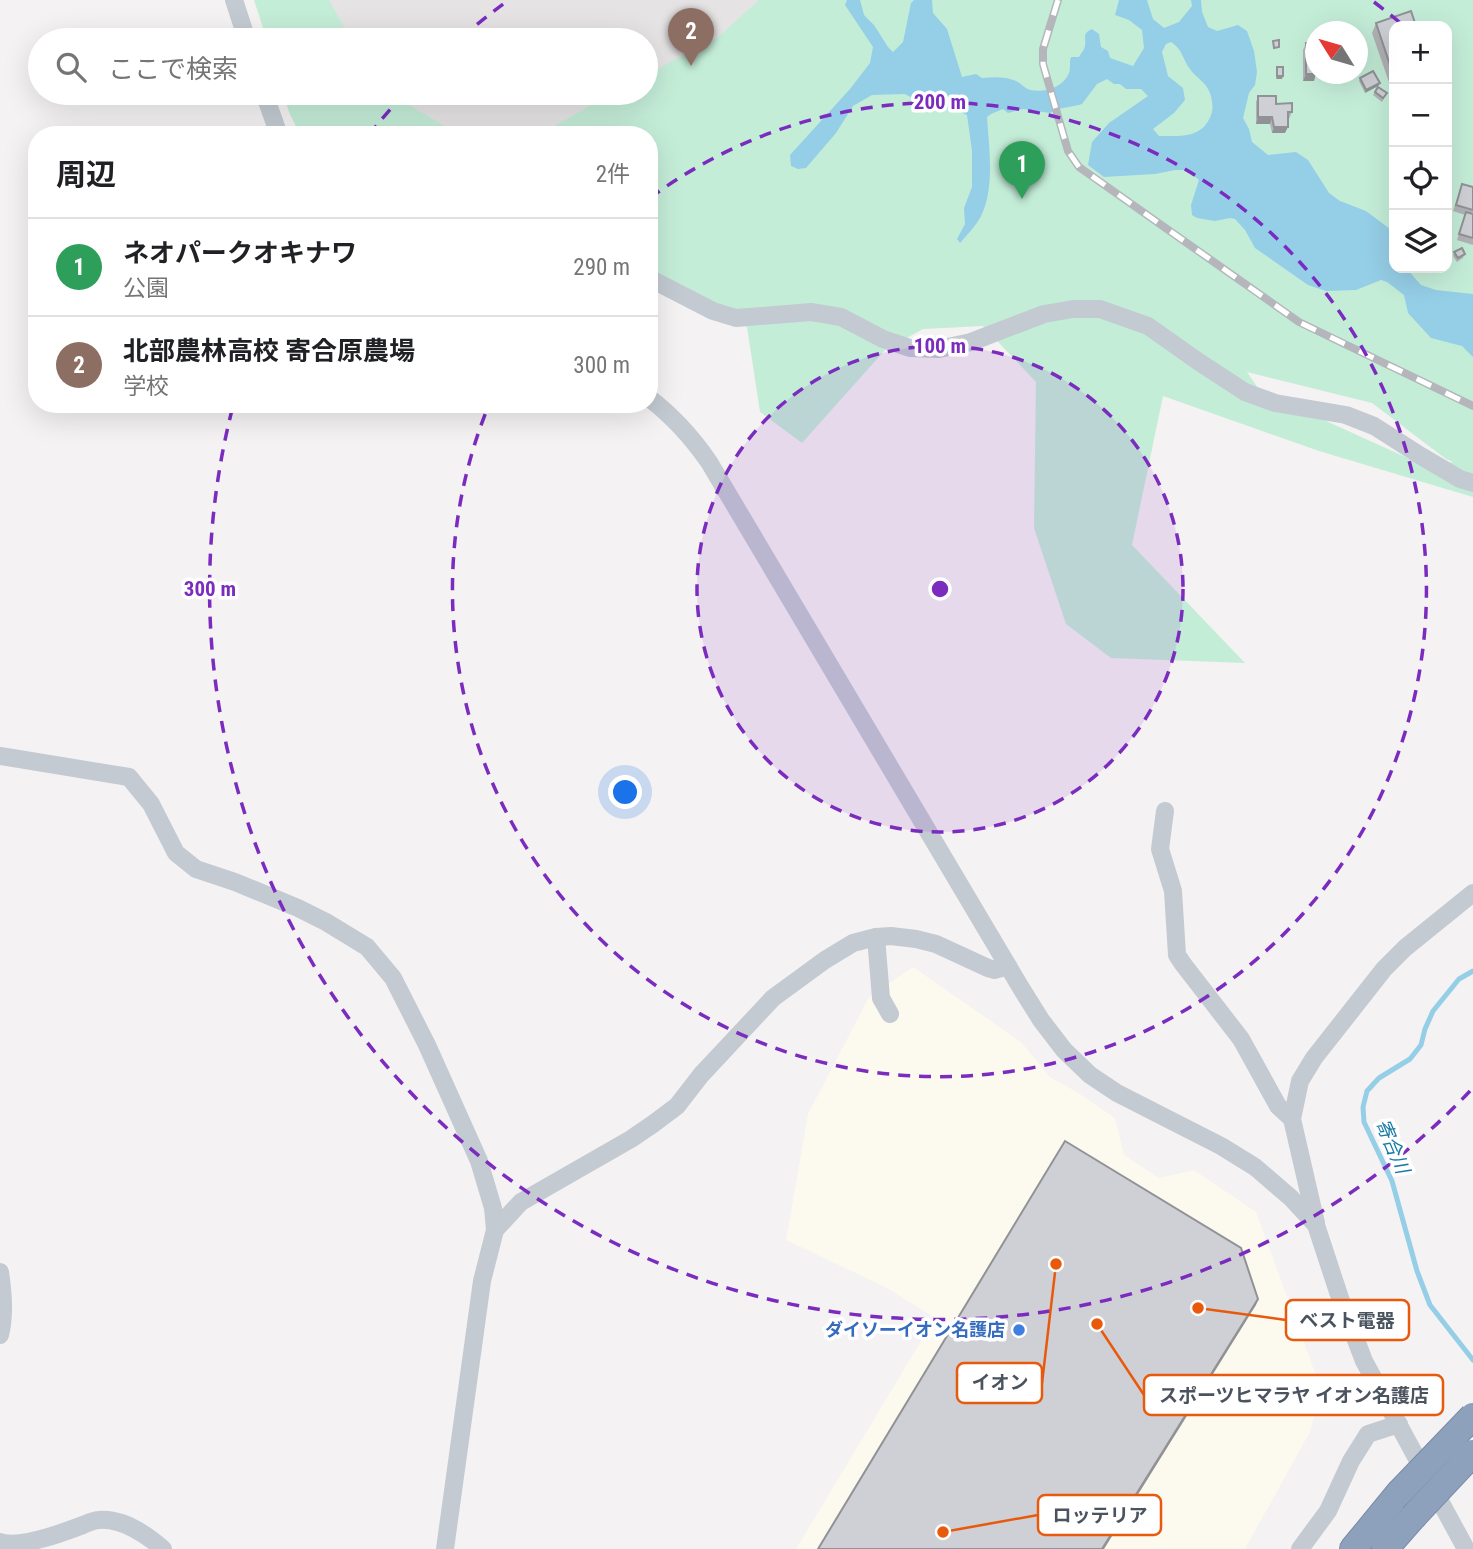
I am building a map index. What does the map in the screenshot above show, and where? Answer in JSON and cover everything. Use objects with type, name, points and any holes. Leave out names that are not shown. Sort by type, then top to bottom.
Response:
[{"type":"highway","points":[[1353,1549],[1399,1493],[1473,1416]]},
{"type":"highway","points":[[1385,1549],[1473,1453]]},
{"type":"street","points":[[234,0],[243,28]]},
{"type":"street","points":[[268,105],[276,126]]},
{"type":"street","points":[[658,283],[712,311],[737,318],[811,312],[841,317],[883,339],[910,348],[939,349],[971,342],[1044,314],[1073,309],[1100,309],[1148,326],[1245,392],[1275,403],[1346,415],[1374,426],[1421,456],[1473,483]]},
{"type":"street","points":[[658,405],[691,436],[709,462],[1008,966],[1041,1020],[1064,1050],[1090,1074],[1117,1093],[1221,1146],[1255,1167],[1316,1224]]},
{"type":"street","points":[[0,756],[129,777],[150,804],[176,853],[196,869],[235,882],[326,922],[367,947],[393,978],[427,1045],[479,1161],[493,1208],[495,1230],[482,1281],[445,1549]]},
{"type":"street","points":[[1164,811],[1160,849],[1173,891],[1177,955],[1241,1039],[1279,1106],[1292,1119]]},
{"type":"street","points":[[1466,1549],[1364,1361],[1316,1224],[1292,1119],[1300,1081],[1314,1058],[1384,969],[1405,948],[1473,893]]},
{"type":"street","points":[[495,1230],[521,1202],[631,1139],[677,1106],[701,1075],[773,998],[853,943],[876,937],[904,937],[936,944],[995,970],[1008,966]]},
{"type":"street","points":[[876,937],[881,998],[890,1014]]},
{"type":"street","points":[[0,1272],[3,1292],[0,1335]]},
{"type":"street","points":[[1300,1549],[1328,1511],[1351,1461],[1368,1434],[1399,1424]]},
{"type":"street","points":[[0,1542],[7,1547],[34,1544],[98,1520],[120,1523],[150,1538],[163,1549]]},
{"type":"shaded area","points":[[267,0],[779,0],[641,126],[307,126],[299,105],[658,105],[658,28],[275,28]]},
{"type":"shaded area","points":[[913,967],[1021,1042],[1050,1077],[1115,1118],[1124,1155],[1159,1178],[1194,1170],[1256,1212],[1321,1389],[1310,1432],[1245,1549],[796,1549],[935,1318],[887,1288],[786,1240],[808,1114],[869,997]]},
{"type":"green space","points":[[254,0],[329,0],[344,28],[263,28]]},
{"type":"green space","points":[[759,0],[1473,0],[1473,497],[1319,451],[1163,396],[1132,545],[1245,663],[1111,658],[1066,624],[1034,528],[1036,382],[983,326],[923,329],[885,350],[802,443],[760,412],[747,327],[658,278],[658,126],[555,126],[591,105],[658,105],[658,69],[718,37]],"holes":[[[1247,372],[1372,403],[1453,462],[1423,465],[1260,391]]]},
{"type":"green space","points":[[287,105],[409,105],[444,126],[296,126]]},
{"type":"water","points":[[847,0],[860,0],[864,15],[893,52],[903,42],[911,3],[914,0],[932,0],[933,13],[947,29],[962,77],[976,74],[982,78],[1008,78],[1030,90],[1041,91],[1058,86],[1066,78],[1070,71],[1071,57],[1079,57],[1084,50],[1086,33],[1092,29],[1099,34],[1101,47],[1108,51],[1110,58],[1133,66],[1144,48],[1142,30],[1129,20],[1115,15],[1119,0],[1147,0],[1153,19],[1164,28],[1179,22],[1192,6],[1191,0],[1201,0],[1208,27],[1217,31],[1238,25],[1247,31],[1257,72],[1243,118],[1252,142],[1268,155],[1296,152],[1308,160],[1329,193],[1340,201],[1366,211],[1389,228],[1389,273],[1410,273],[1421,285],[1436,290],[1473,294],[1473,357],[1462,346],[1431,338],[1408,313],[1404,295],[1387,282],[1381,280],[1356,290],[1326,291],[1308,285],[1255,248],[1235,219],[1215,221],[1192,215],[1191,205],[1199,180],[1187,170],[1104,177],[1088,165],[1092,142],[1109,123],[1148,96],[1141,89],[1126,89],[1107,79],[1097,84],[1079,105],[1050,113],[1023,109],[1008,113],[1003,109],[987,117],[990,168],[988,193],[979,220],[960,243],[957,239],[965,224],[964,208],[972,187],[972,151],[967,115],[954,109],[938,107],[928,99],[920,102],[905,94],[872,95],[853,106],[836,133],[806,168],[791,166],[790,155],[870,63],[873,47],[845,5]],"holes":[[[1171,42],[1180,51],[1192,72],[1208,89],[1212,112],[1207,123],[1196,132],[1182,136],[1159,136],[1153,129],[1174,113],[1185,100],[1183,88],[1168,76],[1162,52],[1166,44]]]},
{"type":"building","points":[[1411,11],[1414,21],[1389,21],[1389,62],[1376,23]]},
{"type":"building","points":[[1279,40],[1279,47],[1274,48],[1273,41]]},
{"type":"building","points":[[1277,67],[1283,67],[1283,76],[1277,76]]},
{"type":"building","points":[[1373,71],[1380,83],[1366,90],[1363,84],[1368,84],[1368,74]]},
{"type":"building","points":[[1378,87],[1387,93],[1383,98],[1375,92]]},
{"type":"building","points":[[1258,96],[1276,96],[1276,104],[1292,103],[1292,112],[1288,112],[1288,127],[1274,127],[1272,117],[1258,117]]},
{"type":"building","points":[[1462,184],[1473,187],[1473,210],[1456,205]]},
{"type":"building","points":[[1466,212],[1473,214],[1473,238],[1459,234]]},
{"type":"building","points":[[1462,248],[1465,254],[1458,258],[1454,252]]},
{"type":"building","points":[[1065,1141],[1241,1248],[1258,1299],[1102,1549],[818,1549]]},
{"type":"waterway","name":"寄合川","points":[[1473,971],[1459,979],[1433,1011],[1421,1045],[1410,1059],[1379,1078],[1367,1091],[1363,1107],[1364,1122],[1392,1181],[1417,1271],[1430,1305],[1473,1360]]},
{"type":"railway","points":[[1058,0],[1043,49],[1043,64],[1068,151],[1079,167],[1299,322],[1473,406]]},
{"type":"place","name":"北部農林高校 寄合原農場","points":[[691,66]]},
{"type":"place","name":"ネオパークオキナワ","points":[[1022,199]]},
{"type":"place","name":"イオン","points":[[1056,1264]]},
{"type":"place","name":"ベスト電器","points":[[1198,1308]]},
{"type":"place","name":"スポーツヒマラヤ イオン名護店","points":[[1097,1324]]},
{"type":"place","name":"ダイソーイオン名護店","points":[[1019,1330]]},
{"type":"place","name":"ロッテリア","points":[[943,1532]]}]
